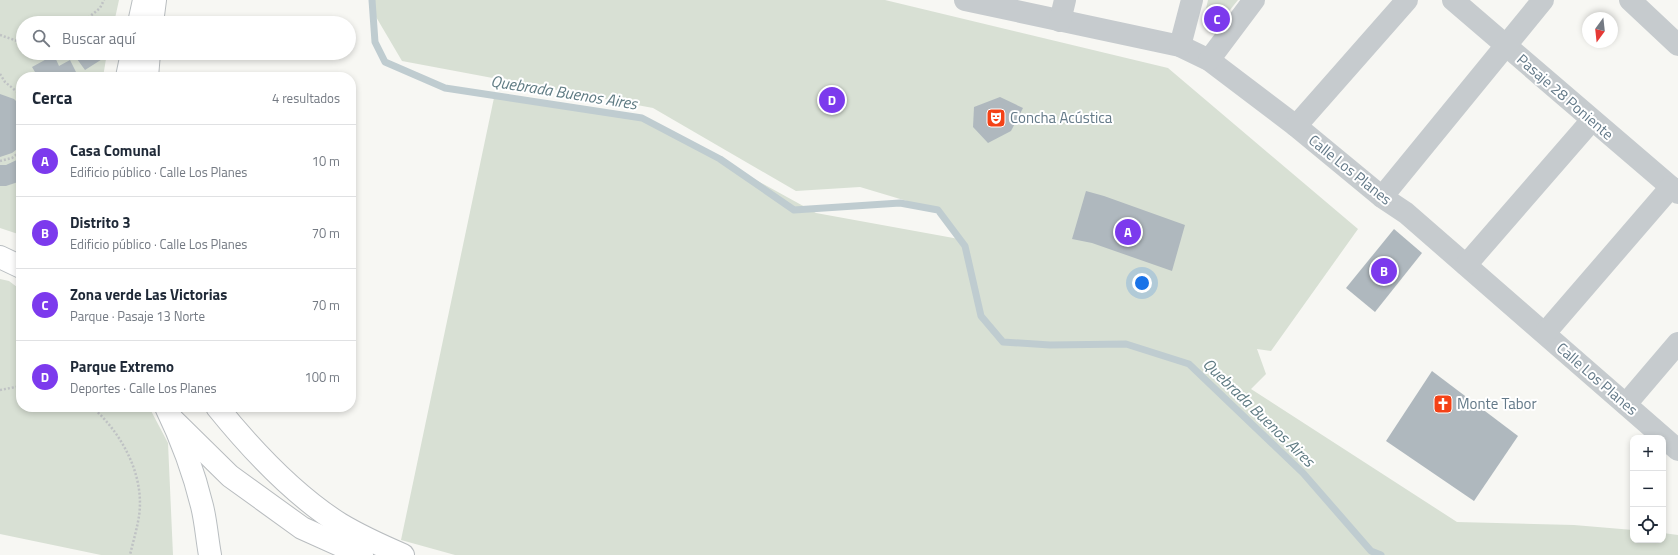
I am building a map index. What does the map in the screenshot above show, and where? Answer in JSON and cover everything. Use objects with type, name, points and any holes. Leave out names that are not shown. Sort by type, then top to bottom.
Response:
[{"type":"main road","points":[[141,16],[144,0]]},
{"type":"main road","points":[[153,16],[155,0]]},
{"type":"main road","points":[[128,72],[131,60]]},
{"type":"main road","points":[[147,72],[148,60]]},
{"type":"main road","points":[[0,258],[16,265]]},
{"type":"main road","points":[[221,412],[244,442],[309,501],[341,524],[403,555]]},
{"type":"main road","points":[[169,413],[194,478],[202,507],[210,555]]},
{"type":"main road","points":[[169,413],[230,476],[302,528],[362,555]]},
{"type":"street","name":"Calle Los Planes","points":[[965,0],[1063,10],[1180,46],[1209,60],[1296,126],[1382,197],[1406,213],[1678,450]]},
{"type":"street","points":[[1180,46],[1192,0]]},
{"type":"street","points":[[1209,60],[1254,0]]},
{"type":"street","points":[[1296,126],[1407,0]]},
{"type":"street","name":"Pasaje 28 Poniente","points":[[1453,0],[1674,190]]},
{"type":"street","points":[[1382,197],[1543,0]]},
{"type":"street","points":[[1630,0],[1678,44]]},
{"type":"street","points":[[1466,265],[1592,120]]},
{"type":"street","points":[[1545,333],[1674,190]]},
{"type":"street","points":[[1626,404],[1678,343]]},
{"type":"path","points":[[90,16],[100,8],[104,0]]},
{"type":"path","points":[[0,35],[16,41]]},
{"type":"path","points":[[0,74],[5,82],[16,91]]},
{"type":"path","points":[[0,161],[12,158],[16,155]]},
{"type":"path","points":[[0,390],[16,387]]},
{"type":"path","points":[[98,412],[126,450],[139,484],[139,515],[130,555]]},
{"type":"shaded area","points":[[0,0],[119,0],[116,16],[16,16],[16,60],[106,60],[104,72],[16,72],[16,233],[0,228]]},
{"type":"shaded area","points":[[370,0],[885,0],[1168,68],[1358,229],[1271,351],[1257,349],[1266,374],[1251,389],[1457,522],[1574,525],[1630,530],[1630,543],[1666,543],[1666,533],[1678,535],[1678,555],[455,555],[401,540],[495,93],[647,120],[816,213],[959,239],[937,210],[860,187],[796,191],[653,108],[402,61],[369,5]]},
{"type":"shaded area","points":[[1208,0],[1238,0],[1217,26],[1205,13]]},
{"type":"shaded area","points":[[0,279],[9,281],[16,286],[16,412],[152,412],[168,443],[173,555],[101,555],[0,534]]},
{"type":"building","points":[[45,60],[56,60],[59,66],[70,60],[76,72],[35,72],[32,67]]},
{"type":"building","points":[[78,60],[101,60],[85,70]]},
{"type":"building","points":[[0,94],[16,101],[16,150],[12,153],[0,157]]},
{"type":"building","name":"Concha Acústica","points":[[1000,97],[1023,108],[1011,131],[988,143],[973,127],[974,107]]},
{"type":"building","points":[[16,160],[16,183],[6,186],[0,186],[0,165],[6,165]]},
{"type":"building","points":[[1086,191],[1185,225],[1172,271],[1092,243],[1072,239]]},
{"type":"building","points":[[1394,229],[1422,253],[1375,312],[1346,288]]},
{"type":"building","name":"Monte Tabor","points":[[1432,371],[1518,436],[1474,501],[1386,441]]},
{"type":"waterway","name":"Quebrada Buenos Aires","points":[[372,0],[375,42],[385,62],[445,88],[642,118],[720,159],[794,210],[900,203],[938,210],[965,246],[981,316],[1003,342],[1050,345],[1126,344],[1189,364],[1303,473],[1371,551],[1381,555]]},
{"type":"place","name":"Zona verde Las Victorias","points":[[1217,19]]},
{"type":"place","name":"Parque Extremo","points":[[832,100]]},
{"type":"place","name":"Concha Acústica","points":[[996,118]]},
{"type":"place","name":"Casa Comunal","points":[[1128,232]]},
{"type":"place","name":"Distrito 3","points":[[1384,271]]},
{"type":"place","name":"Monte Tabor","points":[[1443,404]]}]
